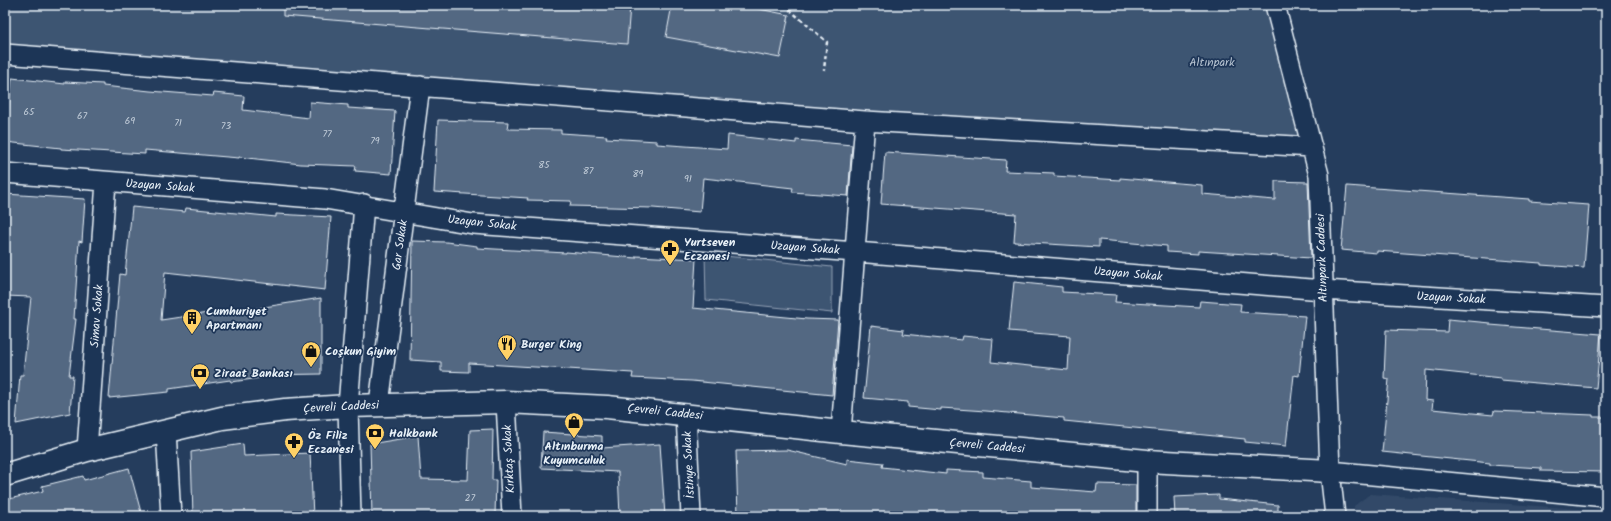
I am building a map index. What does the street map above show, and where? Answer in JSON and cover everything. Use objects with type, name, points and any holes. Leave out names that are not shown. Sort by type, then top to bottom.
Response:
[{"type":"main road","name":"Çevreli Caddesi","points":[[5,475],[88,450],[222,418],[285,410],[379,404],[506,402],[607,407],[686,414],[841,432],[1147,461],[1330,471]]},
{"type":"street","name":"Altınpark Caddesi","points":[[1275,5],[1319,174],[1330,471],[1335,516]]},
{"type":"street","points":[[5,54],[865,121],[1312,148]]},
{"type":"street","name":"Gar Sokak","points":[[379,404],[405,212],[420,86]]},
{"type":"street","points":[[841,432],[865,121]]},
{"type":"street","name":"Uzayan Sokak","points":[[5,173],[325,199],[364,204],[473,224],[856,252],[1323,290],[1606,307]]},
{"type":"street","name":"Simav Sokak","points":[[88,450],[106,182]]},
{"type":"street","points":[[351,516],[348,406],[364,204]]},
{"type":"street","name":"Kırktaş Sokak","points":[[506,402],[512,516]]},
{"type":"street","name":"İstinye Sokak","points":[[686,414],[691,516]]},
{"type":"street","points":[[166,431],[171,516]]},
{"type":"street","points":[[1147,461],[1147,516]]},
{"type":"street","points":[[1330,471],[1606,497]]},
{"type":"path","points":[[784,5],[827,42],[824,70]]},
{"type":"shaded area","points":[[1370,494],[1606,511],[1606,516],[1354,516],[1354,506]]},
{"type":"green space","name":"Altınpark","points":[[5,5],[1275,5],[1312,147],[5,54]]},
{"type":"green space","points":[[705,254],[832,267],[832,313],[706,300]]},
{"type":"building","points":[[283,5],[630,5],[627,44],[283,16]]},
{"type":"building","points":[[672,5],[739,5],[789,15],[780,58],[666,37]]},
{"type":"building","points":[[12,78],[65,84],[65,82],[103,84],[103,86],[213,96],[214,93],[244,96],[243,110],[309,118],[310,102],[348,105],[348,108],[395,111],[391,174],[355,171],[356,166],[301,164],[239,157],[145,150],[145,154],[61,149],[5,142]]},
{"type":"building","points":[[438,120],[508,122],[507,129],[561,130],[561,133],[607,136],[606,138],[657,141],[657,144],[727,149],[728,135],[796,143],[796,140],[852,145],[848,196],[792,192],[793,188],[703,178],[700,212],[653,208],[570,206],[571,201],[527,200],[528,198],[434,192]]},
{"type":"building","points":[[885,152],[1006,160],[1005,171],[1054,173],[1054,176],[1120,180],[1120,178],[1202,185],[1202,194],[1275,200],[1275,181],[1308,182],[1311,258],[1198,251],[1198,254],[1167,252],[1167,246],[1099,240],[1099,247],[1014,242],[1016,214],[881,204]]},
{"type":"building","points":[[1347,186],[1529,199],[1529,201],[1589,205],[1584,268],[1541,265],[1541,263],[1377,251],[1377,253],[1341,250]]},
{"type":"building","points":[[5,194],[85,199],[82,242],[79,241],[74,319],[76,319],[69,376],[73,376],[70,413],[16,424],[20,375],[23,375],[31,297],[5,296]]},
{"type":"building","points":[[132,207],[185,212],[186,208],[276,217],[276,214],[331,217],[325,290],[165,272],[161,320],[208,313],[208,316],[321,298],[321,374],[261,375],[261,378],[231,382],[230,380],[169,389],[169,392],[109,398],[120,274],[125,275]]},
{"type":"building","points":[[412,241],[446,242],[477,246],[477,248],[566,252],[636,258],[636,256],[696,259],[693,308],[807,319],[838,320],[832,395],[692,381],[632,378],[633,373],[469,363],[469,372],[441,371],[441,362],[410,360]]},
{"type":"building","points":[[1014,282],[1062,287],[1062,292],[1116,295],[1115,302],[1199,307],[1200,301],[1241,304],[1240,312],[1305,316],[1299,376],[1294,375],[1286,446],[1245,442],[1245,439],[1064,421],[1064,418],[986,411],[941,408],[941,410],[908,407],[908,402],[864,398],[871,326],[904,330],[903,334],[962,340],[963,336],[993,339],[991,362],[1068,370],[1070,336],[1009,331]]},
{"type":"building","points":[[1448,319],[1490,323],[1490,325],[1601,334],[1596,388],[1501,380],[1501,378],[1426,370],[1425,400],[1433,401],[1432,409],[1493,415],[1494,411],[1593,415],[1593,417],[1606,417],[1606,472],[1541,471],[1541,468],[1490,465],[1490,463],[1382,452],[1389,379],[1384,378],[1386,330],[1447,332]]},
{"type":"building","points":[[493,429],[492,480],[496,480],[495,516],[372,516],[370,444],[418,436],[421,479],[468,480],[470,430]]},
{"type":"building","points":[[543,432],[602,436],[602,448],[660,444],[665,516],[620,516],[618,472],[541,468]]},
{"type":"building","points":[[243,444],[244,456],[310,453],[313,516],[193,516],[191,452]]},
{"type":"building","points":[[787,450],[847,464],[847,459],[883,463],[882,467],[946,474],[946,470],[983,472],[983,477],[1031,481],[1031,487],[1096,492],[1097,484],[1136,485],[1136,516],[738,516],[736,451]]},
{"type":"building","points":[[129,468],[142,516],[5,516],[5,500],[43,491],[42,486],[83,476],[84,480]]},
{"type":"building","points":[[1219,495],[1219,499],[1278,505],[1278,516],[1175,516],[1174,497]]},
{"type":"place","name":"Yurtseven Eczanesi","points":[[670,266]]},
{"type":"place","name":"Cumhuriyet Apartmanı","points":[[192,335]]},
{"type":"place","name":"Burger King","points":[[507,361]]},
{"type":"place","name":"Coşkun Giyim","points":[[311,368]]},
{"type":"place","name":"Ziraat Bankası","points":[[200,390]]},
{"type":"place","name":"Altınburma Kuyumculuk","points":[[574,439]]},
{"type":"place","name":"Halkbank","points":[[375,450]]},
{"type":"place","name":"Öz Filiz Eczanesi","points":[[294,459]]}]
